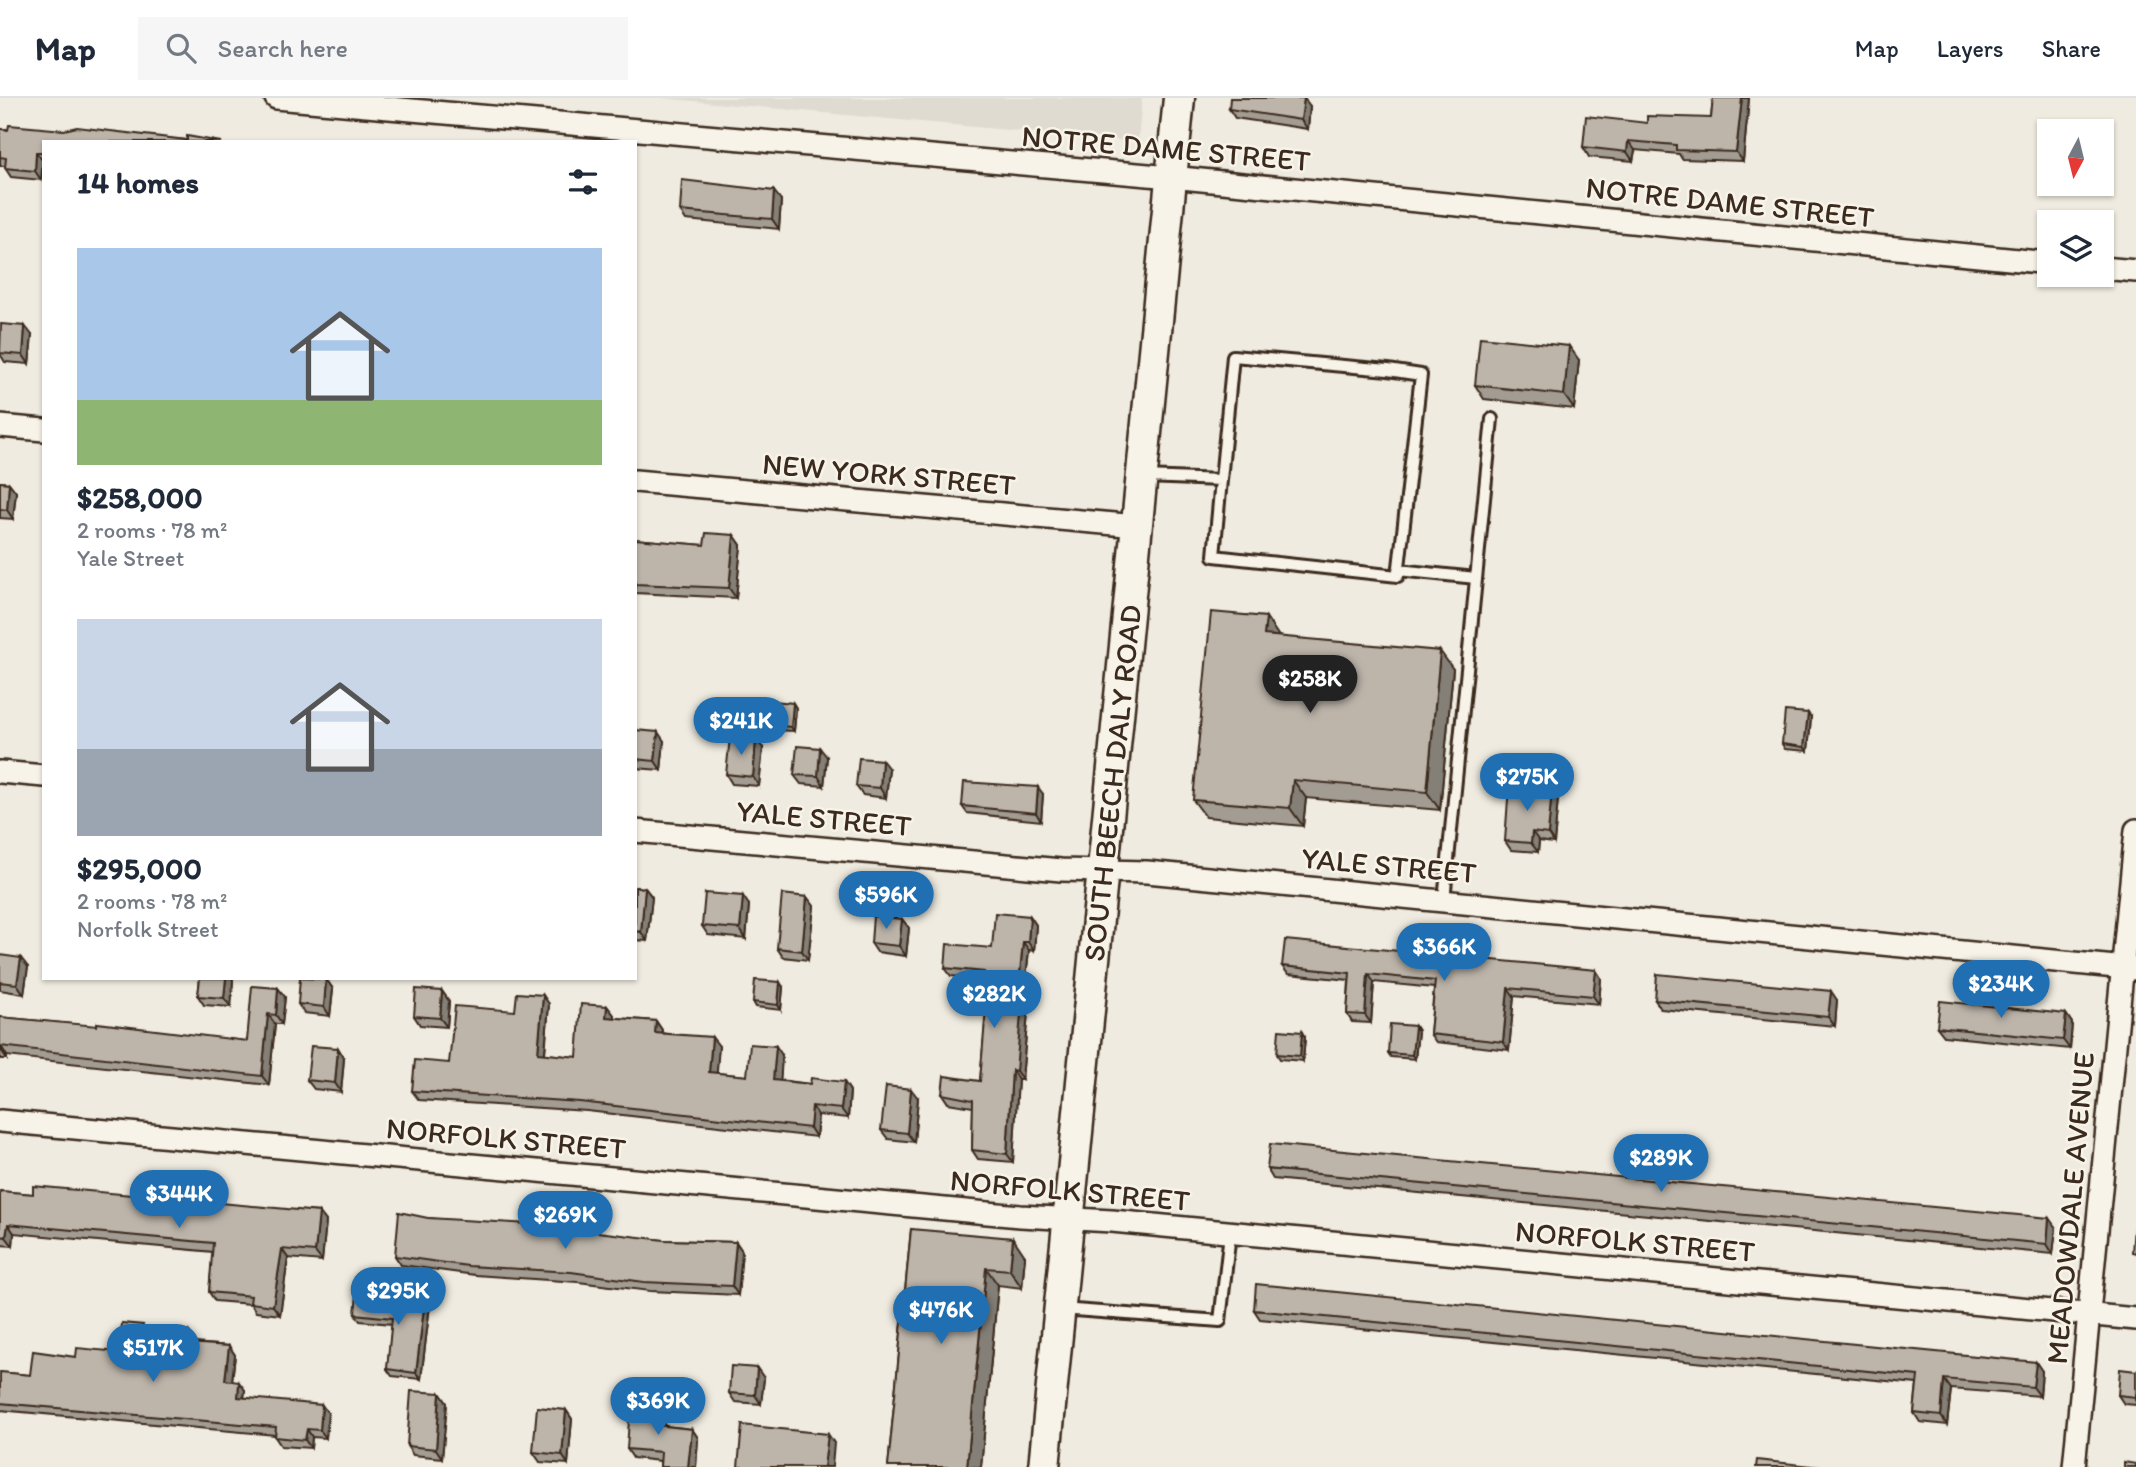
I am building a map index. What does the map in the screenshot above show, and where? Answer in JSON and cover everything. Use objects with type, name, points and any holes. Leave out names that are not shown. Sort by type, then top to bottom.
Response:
[{"type":"main road","name":"SOUTH BEECH DALY ROAD","points":[[1044,1467],[1179,98]]},
{"type":"street","name":"NOTRE DAME STREET","points":[[276,98],[1171,177],[2037,262]]},
{"type":"street","points":[[2114,269],[2136,271]]},
{"type":"street","points":[[0,426],[42,430]]},
{"type":"street","name":"NEW YORK STREET","points":[[637,481],[1137,526]]},
{"type":"street","points":[[0,772],[42,776]]},
{"type":"street","name":"MEADOWDALE AVENUE","points":[[2074,1467],[2129,968],[2136,830]]},
{"type":"street","name":"YALE STREET","points":[[637,831],[1061,870],[1103,870],[1444,900],[2129,968]]},
{"type":"street","name":"NORFOLK STREET","points":[[0,1121],[2136,1318]]},
{"type":"lane","points":[[1233,356],[1421,375],[1398,576],[1214,556],[1221,480],[1233,356]]},
{"type":"lane","points":[[1444,900],[1492,419]]},
{"type":"lane","points":[[1142,477],[1221,480]]},
{"type":"lane","points":[[1398,570],[1476,578]]},
{"type":"lane","points":[[1061,1309],[1220,1321],[1230,1233]]},
{"type":"shaded area","points":[[661,98],[1142,98],[1138,142]]},
{"type":"building","points":[[1230,98],[1304,98],[1301,120],[1229,109]]},
{"type":"building","points":[[1713,98],[1742,98],[1736,152],[1676,150],[1676,145],[1628,141],[1627,152],[1583,147],[1586,116],[1647,123],[1647,116],[1711,118]]},
{"type":"building","points":[[9,125],[64,130],[77,127],[187,140],[42,140],[42,152],[36,152],[35,171],[5,168],[6,158],[0,157],[0,129],[8,130]]},
{"type":"building","points":[[187,136],[210,140],[187,140]]},
{"type":"building","points":[[682,180],[774,191],[772,219],[680,211]]},
{"type":"building","points":[[1,324],[25,326],[23,355],[0,353]]},
{"type":"building","points":[[1480,337],[1569,346],[1564,395],[1475,385]]},
{"type":"building","points":[[0,482],[9,483],[7,510],[0,509]]},
{"type":"building","points":[[706,533],[734,535],[729,588],[637,584],[637,539],[704,545]]},
{"type":"building","points":[[1211,612],[1266,617],[1264,635],[1440,651],[1427,792],[1293,780],[1290,808],[1193,800]]},
{"type":"building","points":[[773,701],[793,703],[791,727],[771,725]]},
{"type":"building","points":[[1785,711],[1808,713],[1804,747],[1782,744]]},
{"type":"building","points":[[637,730],[658,732],[655,761],[637,759]]},
{"type":"building","points":[[730,737],[756,739],[753,777],[726,774]]},
{"type":"building","points":[[797,746],[820,748],[818,776],[794,775]]},
{"type":"building","points":[[859,758],[882,760],[880,788],[856,786]]},
{"type":"building","points":[[964,782],[1038,787],[1036,813],[962,806]]},
{"type":"building","points":[[1509,785],[1552,789],[1548,834],[1532,832],[1531,843],[1505,841]]},
{"type":"building","points":[[637,887],[645,888],[641,932],[637,931]]},
{"type":"building","points":[[705,893],[743,896],[740,929],[702,926]]},
{"type":"building","points":[[782,894],[807,897],[802,951],[777,948]]},
{"type":"building","points":[[995,913],[1030,916],[1028,942],[1023,942],[1017,1003],[1022,1003],[1016,1071],[1012,1070],[1007,1154],[972,1150],[973,1100],[942,1094],[944,1076],[980,1081],[988,984],[983,984],[984,972],[945,968],[947,944],[992,948]]},
{"type":"building","points":[[873,916],[902,919],[899,946],[871,943]]},
{"type":"building","points":[[1285,940],[1596,970],[1593,996],[1508,988],[1503,1042],[1430,1034],[1435,981],[1368,974],[1365,1015],[1347,1014],[1350,973],[1282,966]]},
{"type":"building","points":[[0,955],[21,958],[17,984],[0,982]]},
{"type":"building","points":[[1657,974],[1831,991],[1828,1017],[1655,1000]]},
{"type":"building","points":[[200,980],[226,980],[224,998],[198,996]]},
{"type":"building","points":[[300,980],[326,980],[324,1007],[298,1004]]},
{"type":"building","points":[[755,980],[780,982],[778,1005],[753,1002]]},
{"type":"building","points":[[252,986],[278,988],[276,1015],[268,1014],[262,1076],[1,1046],[0,1050],[0,1017],[97,1026],[97,1023],[247,1041]]},
{"type":"building","points":[[416,989],[442,991],[440,1018],[414,1016]]},
{"type":"building","points":[[517,993],[543,995],[538,1053],[577,1057],[581,1004],[607,1006],[606,1017],[656,1021],[655,1033],[712,1037],[709,1072],[747,1076],[750,1044],[776,1046],[773,1080],[810,1084],[811,1078],[844,1082],[841,1109],[812,1106],[810,1128],[580,1102],[412,1091],[415,1060],[449,1063],[455,1006],[515,1011]]},
{"type":"building","points":[[1940,1001],[2066,1014],[2063,1040],[1937,1027]]},
{"type":"building","points":[[1390,1024],[1415,1026],[1412,1055],[1388,1053]]},
{"type":"building","points":[[1279,1030],[1302,1032],[1300,1056],[1277,1054]]},
{"type":"building","points":[[311,1046],[338,1048],[335,1083],[307,1080]]},
{"type":"building","points":[[886,1086],[911,1089],[907,1133],[881,1130]]},
{"type":"building","points":[[1270,1144],[2049,1218],[2047,1244],[1267,1169]]},
{"type":"building","points":[[33,1186],[319,1212],[315,1252],[282,1249],[273,1306],[250,1303],[251,1296],[209,1292],[213,1243],[8,1224],[6,1237],[0,1236],[0,1191],[33,1194]]},
{"type":"building","points":[[399,1212],[428,1218],[531,1224],[664,1240],[736,1242],[732,1286],[644,1282],[571,1272],[468,1266],[395,1256]]},
{"type":"building","points":[[2136,1227],[2136,1253],[2132,1252]]},
{"type":"building","points":[[911,1229],[1013,1238],[1010,1270],[986,1268],[967,1467],[888,1467]]},
{"type":"building","points":[[1256,1284],[2036,1362],[2033,1387],[1944,1379],[1941,1416],[1914,1413],[1918,1376],[1254,1310]]},
{"type":"building","points":[[357,1294],[425,1299],[416,1373],[387,1369],[392,1318],[355,1314]]},
{"type":"building","points":[[122,1323],[143,1325],[142,1328],[189,1332],[188,1343],[229,1346],[225,1380],[239,1382],[238,1397],[322,1405],[320,1430],[307,1429],[305,1440],[275,1437],[276,1427],[0,1403],[0,1372],[30,1375],[33,1351],[76,1357],[77,1348],[119,1352]]},
{"type":"building","points":[[731,1366],[757,1368],[755,1395],[729,1393]]},
{"type":"building","points":[[2120,1369],[2136,1371],[2136,1397],[2118,1395]]},
{"type":"building","points":[[411,1391],[440,1393],[436,1449],[407,1446]]},
{"type":"building","points":[[630,1404],[659,1407],[657,1425],[692,1429],[688,1467],[660,1467],[661,1452],[627,1449]]},
{"type":"building","points":[[537,1407],[566,1410],[562,1455],[533,1452]]},
{"type":"building","points":[[742,1425],[828,1434],[824,1467],[738,1467]]},
{"type":"building","points":[[1757,1460],[1821,1467],[1756,1467]]},
{"type":"building","points":[[2124,1462],[2136,1464],[2136,1467],[2124,1467]]}]
